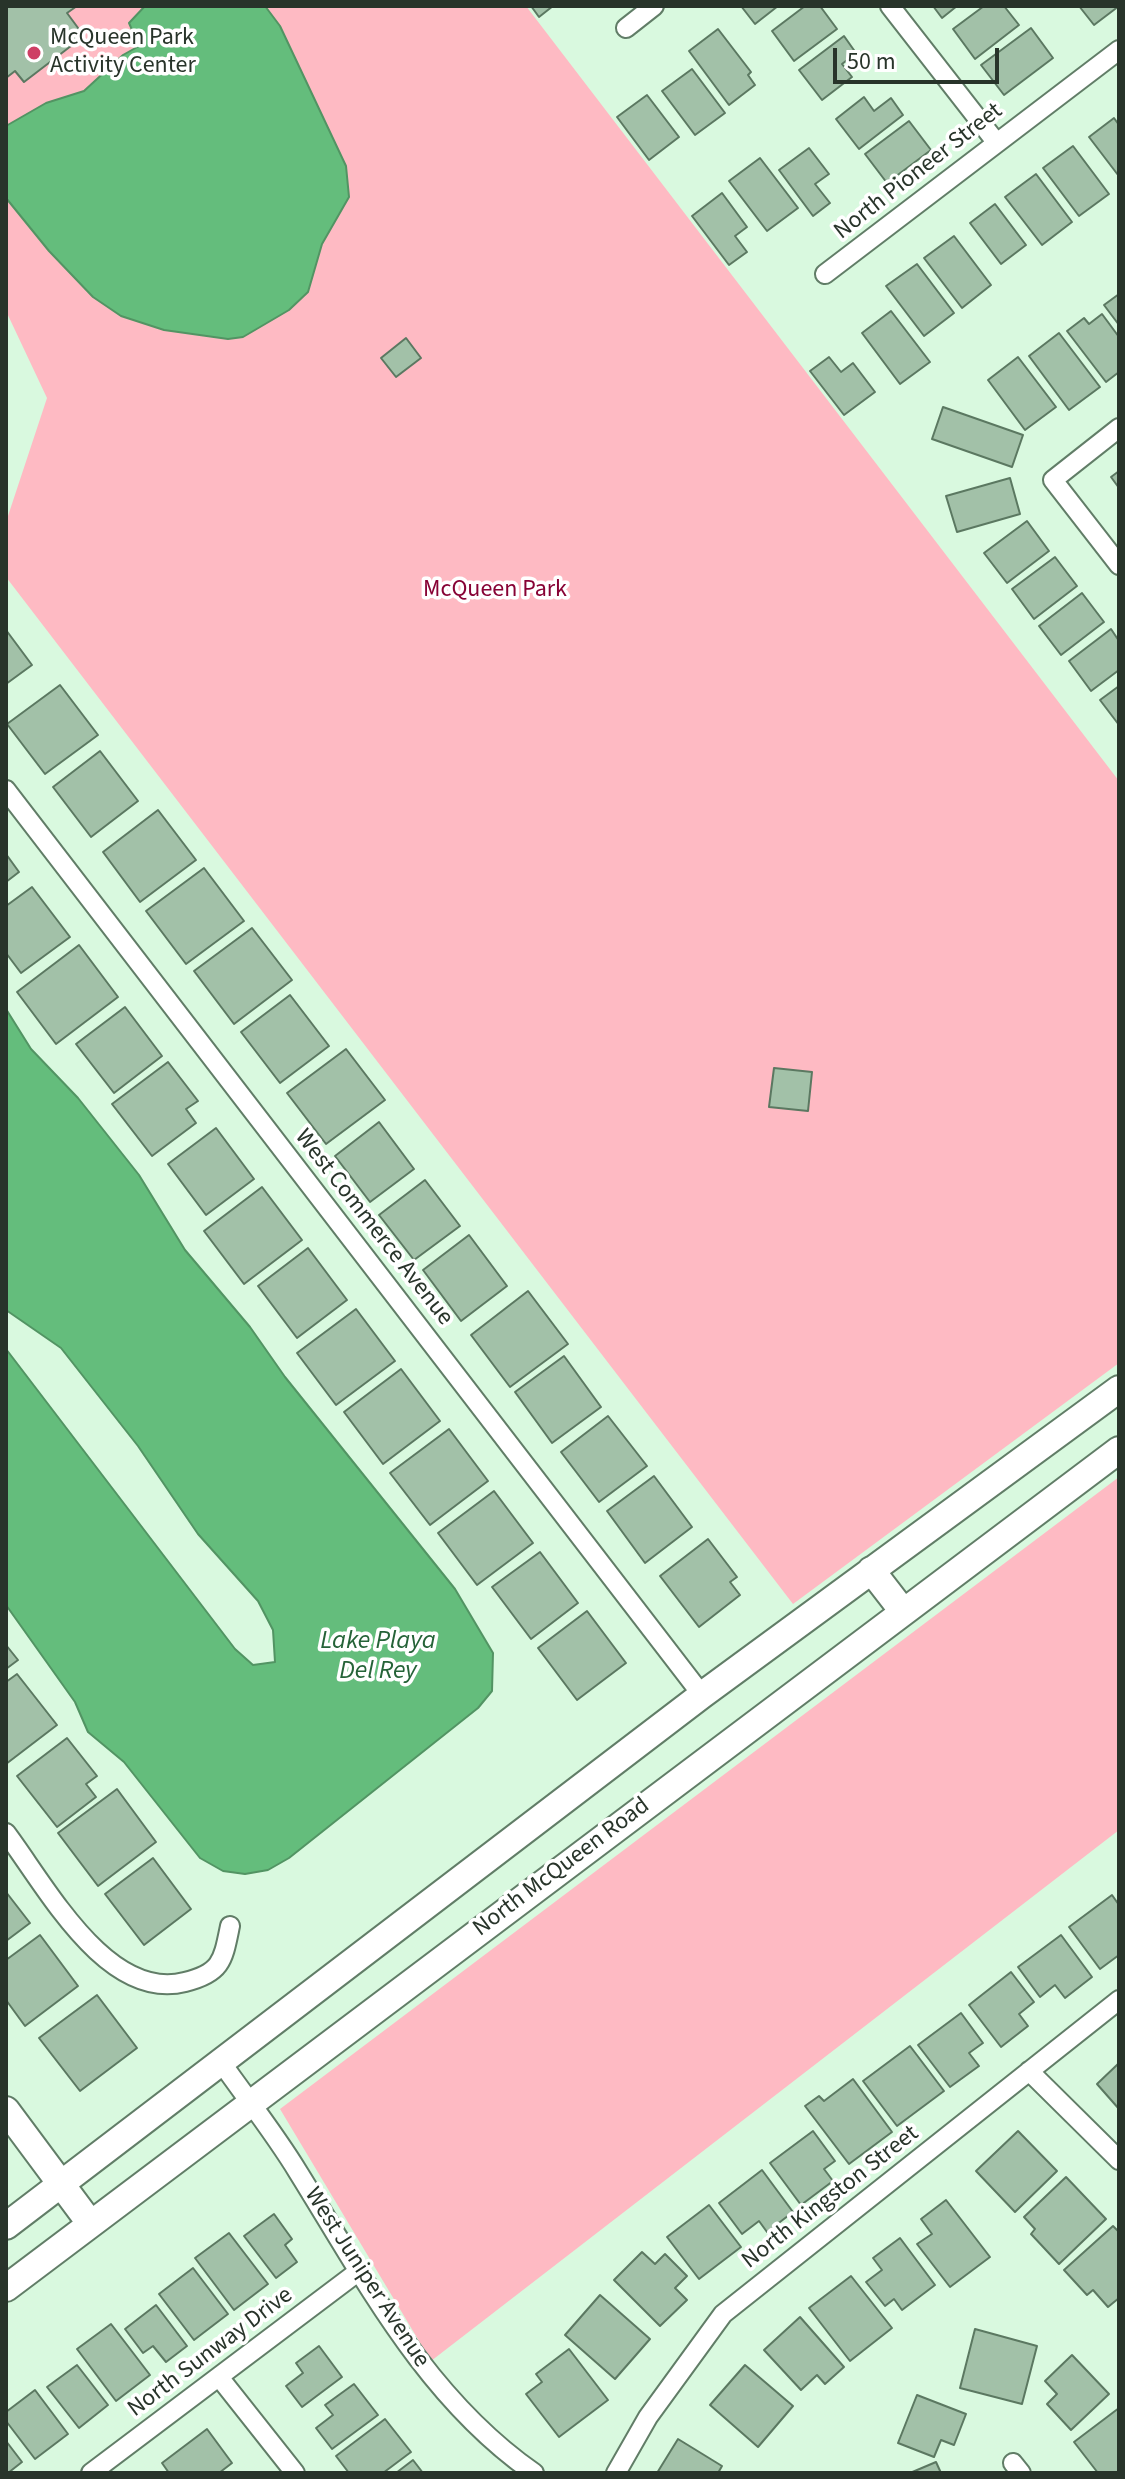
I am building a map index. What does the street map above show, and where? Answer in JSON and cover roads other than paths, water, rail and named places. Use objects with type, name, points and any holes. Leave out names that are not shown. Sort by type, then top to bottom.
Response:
[{"type":"main road","points":[[6,2226],[702,1695],[1119,1389]]},
{"type":"main road","name":"North McQueen Road","points":[[6,2288],[902,1610],[1119,1450]]},
{"type":"main road","points":[[871,1570],[902,1610]]},
{"type":"main road","points":[[6,2110],[90,2223]]},
{"type":"street","points":[[626,28],[654,6]]},
{"type":"street","points":[[890,6],[996,142]]},
{"type":"street","name":"North Pioneer Street","points":[[825,274],[1119,50]]},
{"type":"street","points":[[1119,428],[1053,480],[1119,565]]},
{"type":"street","name":"West Commerce Avenue","points":[[6,790],[702,1695]]},
{"type":"street","points":[[6,1833],[98,1955],[130,1978],[172,1986],[206,1977],[223,1960],[230,1926]]},
{"type":"street","name":"North Kingston Street","points":[[616,2473],[648,2417],[723,2314],[1119,2000]]},
{"type":"street","name":"West Juniper Avenue","points":[[221,2062],[283,2148],[359,2271],[433,2380],[471,2423],[534,2473]]},
{"type":"street","points":[[1029,2071],[1119,2160]]},
{"type":"street","name":"North Sunway Drive","points":[[91,2473],[359,2271]]},
{"type":"street","points":[[219,2377],[295,2473]]},
{"type":"water","points":[[145,6],[265,6],[280,26],[346,166],[349,197],[322,244],[308,292],[289,310],[243,337],[228,339],[164,330],[121,316],[93,297],[49,251],[6,198],[6,126],[46,103],[84,91],[123,55],[139,46],[129,23]]},
{"type":"water","name":"Lake Playa Del Rey","points":[[6,1009],[31,1049],[78,1098],[139,1175],[185,1250],[250,1327],[285,1377],[455,1589],[493,1653],[492,1691],[478,1708],[289,1858],[268,1870],[245,1874],[223,1871],[200,1858],[124,1762],[88,1732],[75,1702],[6,1605],[6,1349],[235,1649],[253,1665],[275,1662],[273,1630],[258,1601],[198,1534],[138,1446],[61,1348],[6,1310]]},
{"type":"place","name":"McQueen Park Activity Center","points":[[34,53]]},
{"type":"park label","name":"McQueen Park","points":[[495,591]]}]
